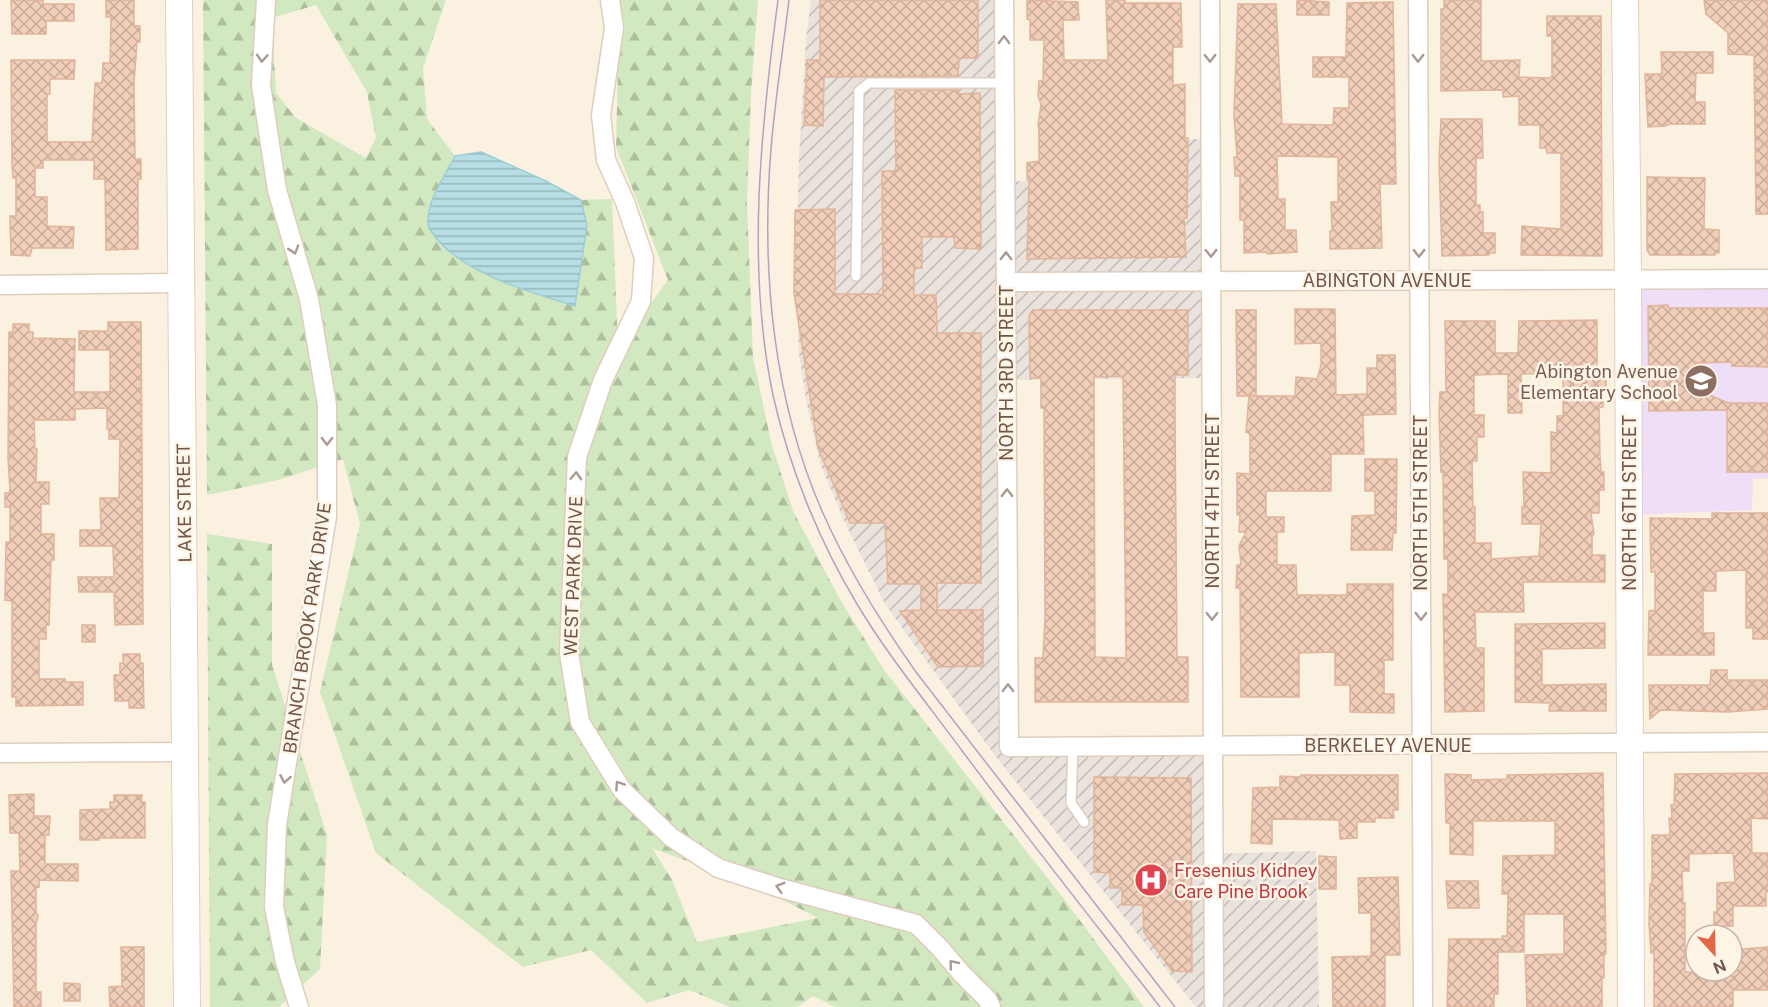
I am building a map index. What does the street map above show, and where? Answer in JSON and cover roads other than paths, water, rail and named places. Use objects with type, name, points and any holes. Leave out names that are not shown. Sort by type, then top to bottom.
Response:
[{"type":"street","name":"LAKE STREET","points":[[179,0],[188,1007]]},
{"type":"street","name":"BRANCH BROOK PARK DRIVE","points":[[266,0],[261,85],[276,190],[309,299],[327,405],[327,516],[277,825],[274,908],[285,963],[299,1007]]},
{"type":"street","name":"WEST PARK DRIVE","points":[[610,0],[614,28],[601,115],[606,160],[626,202],[644,258],[641,301],[603,380],[577,457],[569,653],[580,722],[622,790],[671,837],[718,868],[780,888],[916,924],[987,999],[991,1007]]},
{"type":"street","name":"NORTH 3RD STREET","points":[[1004,0],[1009,747]]},
{"type":"street","name":"NORTH 4TH STREET","points":[[1210,0],[1214,1003]]},
{"type":"street","name":"NORTH 5TH STREET","points":[[1418,0],[1423,1007]]},
{"type":"street","name":"NORTH 6TH STREET","points":[[1625,0],[1631,1007]]},
{"type":"street","name":"ABINGTON AVENUE","points":[[1006,282],[1768,279]]},
{"type":"street","points":[[0,285],[181,283]]},
{"type":"street","name":"BERKELEY AVENUE","points":[[1009,747],[1768,742]]},
{"type":"street","points":[[0,753],[186,752]]},
{"type":"lane","points":[[856,276],[858,91],[869,83],[1004,83]]},
{"type":"lane","points":[[1073,747],[1071,803],[1084,822]]},
{"type":"water","points":[[481,152],[546,181],[581,200],[587,225],[575,306],[519,288],[479,271],[446,248],[430,229],[428,214],[430,206],[455,156]]},
{"type":"tram line","points":[[778,0],[762,147],[758,248],[760,297],[773,395],[788,449],[807,503],[843,580],[882,642],[1012,816],[1160,1007]]},
{"type":"tram line","points":[[789,0],[771,149],[768,241],[774,334],[792,424],[805,468],[842,553],[877,614],[916,672],[1175,1007]]},
{"type":"place","name":"Abington Avenue Elementary School","points":[[1701,381]]},
{"type":"place","name":"Fresenius Kidney Care Pine Brook","points":[[1151,880]]}]
